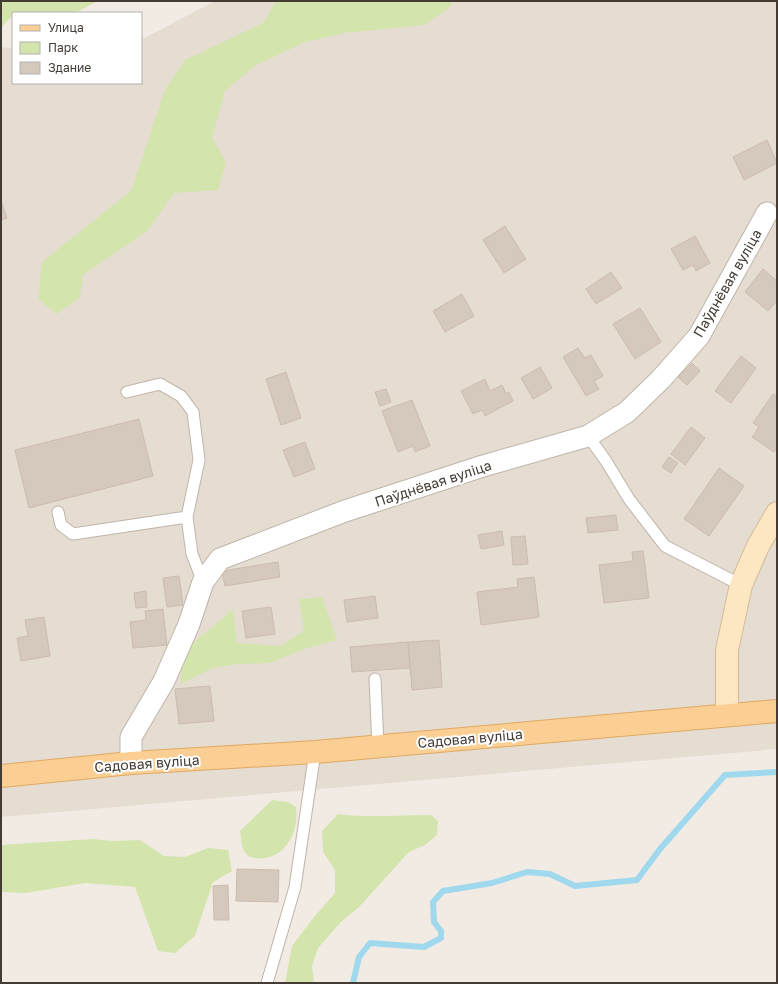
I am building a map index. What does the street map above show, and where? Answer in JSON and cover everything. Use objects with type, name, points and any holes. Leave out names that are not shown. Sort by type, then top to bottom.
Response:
[{"type":"main road","name":"Садовая вуліца","points":[[1,776],[131,763],[315,752],[777,711]]},
{"type":"street","name":"Паўднёвая вуліца","points":[[131,763],[131,737],[164,681],[189,624],[204,582],[220,559],[345,511],[483,466],[588,436],[627,412],[661,379],[699,336],[768,213]]},
{"type":"street","points":[[726,715],[727,650],[741,585],[758,546],[777,513]]},
{"type":"lane","points":[[127,392],[160,384],[181,396],[193,412],[199,460],[187,517],[192,554],[204,582]]},
{"type":"lane","points":[[588,436],[606,461],[629,499],[666,546],[741,585]]},
{"type":"lane","points":[[58,512],[61,525],[73,534],[187,517]]},
{"type":"lane","points":[[375,679],[378,746]]},
{"type":"lane","points":[[267,983],[294,887],[315,752]]},
{"type":"shaded area","points":[[215,1],[777,1],[777,749],[1,817],[1,47],[12,48],[12,84],[142,84],[142,39]]},
{"type":"green space","points":[[1,1],[98,1],[77,12],[12,12],[12,17],[1,28]]},
{"type":"green space","points":[[274,1],[453,1],[449,8],[424,25],[344,33],[303,43],[256,65],[225,91],[212,137],[226,163],[218,190],[174,193],[147,231],[83,275],[80,297],[57,314],[38,299],[42,262],[131,191],[165,90],[185,60],[263,23],[275,3]]},
{"type":"green space","points":[[322,597],[337,640],[307,648],[270,663],[239,664],[213,668],[181,684],[182,650],[204,634],[233,609],[237,643],[280,646],[304,631],[299,599]]},
{"type":"green space","points":[[272,800],[288,802],[296,807],[296,824],[294,830],[287,845],[279,852],[268,857],[251,857],[246,854],[243,849],[240,831]]},
{"type":"green space","points":[[338,814],[372,816],[431,815],[438,821],[437,835],[425,845],[409,852],[359,907],[341,922],[318,948],[312,966],[314,983],[285,983],[292,946],[335,893],[335,870],[323,852],[322,831]]},
{"type":"green space","points":[[93,839],[113,841],[140,840],[164,856],[185,857],[208,848],[228,850],[232,871],[213,882],[195,936],[175,953],[158,951],[135,887],[85,883],[26,893],[1,892],[1,845]]},
{"type":"building","points":[[767,140],[777,163],[744,180],[733,157]]},
{"type":"building","points":[[1,201],[7,218],[1,220]]},
{"type":"building","points":[[505,226],[526,259],[504,273],[483,240]]},
{"type":"building","points":[[695,236],[710,263],[696,271],[693,265],[683,270],[671,249]]},
{"type":"building","points":[[763,269],[777,281],[777,300],[768,311],[745,292]]},
{"type":"building","points":[[611,272],[622,288],[596,304],[586,289]]},
{"type":"building","points":[[462,294],[474,316],[445,332],[433,311]]},
{"type":"building","points":[[640,308],[661,342],[635,359],[613,324]]},
{"type":"building","points":[[578,348],[585,358],[591,355],[603,376],[594,381],[599,389],[586,396],[563,357]]},
{"type":"building","points":[[741,356],[756,368],[731,403],[715,391]]},
{"type":"building","points":[[692,363],[700,371],[687,385],[678,377]]},
{"type":"building","points":[[540,367],[552,388],[533,399],[521,378]]},
{"type":"building","points":[[286,372],[301,418],[281,425],[266,379]]},
{"type":"building","points":[[485,379],[490,391],[502,385],[506,394],[509,392],[513,401],[485,416],[482,410],[473,414],[461,391]]},
{"type":"building","points":[[386,389],[391,402],[380,406],[375,392]]},
{"type":"building","points":[[773,394],[777,397],[777,448],[774,452],[752,437],[759,427],[753,423]]},
{"type":"building","points":[[412,400],[430,446],[415,452],[413,446],[398,452],[382,411]]},
{"type":"building","points":[[139,419],[153,476],[29,508],[15,450]]},
{"type":"building","points":[[691,427],[705,438],[685,465],[671,454]]},
{"type":"building","points":[[305,442],[315,469],[294,477],[283,450]]},
{"type":"building","points":[[669,457],[678,463],[671,473],[662,467]]},
{"type":"building","points":[[719,468],[744,486],[709,536],[684,519]]},
{"type":"building","points":[[616,515],[618,530],[588,533],[586,518]]},
{"type":"building","points":[[502,531],[504,545],[481,549],[478,535]]},
{"type":"building","points":[[525,536],[528,564],[513,565],[511,537]]},
{"type":"building","points":[[643,551],[649,598],[604,603],[599,565],[633,561],[632,552]]},
{"type":"building","points":[[278,562],[280,577],[225,586],[222,571]]},
{"type":"building","points":[[179,576],[183,605],[167,607],[163,578]]},
{"type":"building","points":[[534,577],[539,617],[481,625],[477,592],[518,587],[517,579]]},
{"type":"building","points":[[146,591],[147,607],[136,608],[134,593]]},
{"type":"building","points":[[375,596],[378,618],[347,622],[344,600]]},
{"type":"building","points":[[271,607],[275,634],[246,638],[242,611]]},
{"type":"building","points":[[163,609],[167,645],[133,648],[130,622],[146,620],[145,611]]},
{"type":"building","points":[[44,617],[50,656],[21,661],[17,638],[28,636],[25,620]]},
{"type":"building","points":[[439,640],[442,687],[412,690],[408,642]]},
{"type":"building","points":[[408,642],[410,668],[352,672],[350,647]]},
{"type":"building","points":[[210,686],[214,721],[179,724],[175,689]]},
{"type":"building","points":[[237,869],[279,870],[278,902],[236,901]]},
{"type":"building","points":[[228,885],[229,920],[214,920],[213,886]]},
{"type":"waterway","points":[[353,983],[359,957],[370,943],[424,947],[441,938],[441,931],[434,922],[433,902],[443,891],[492,883],[527,872],[550,874],[575,886],[637,880],[660,849],[725,775],[777,772]]}]
